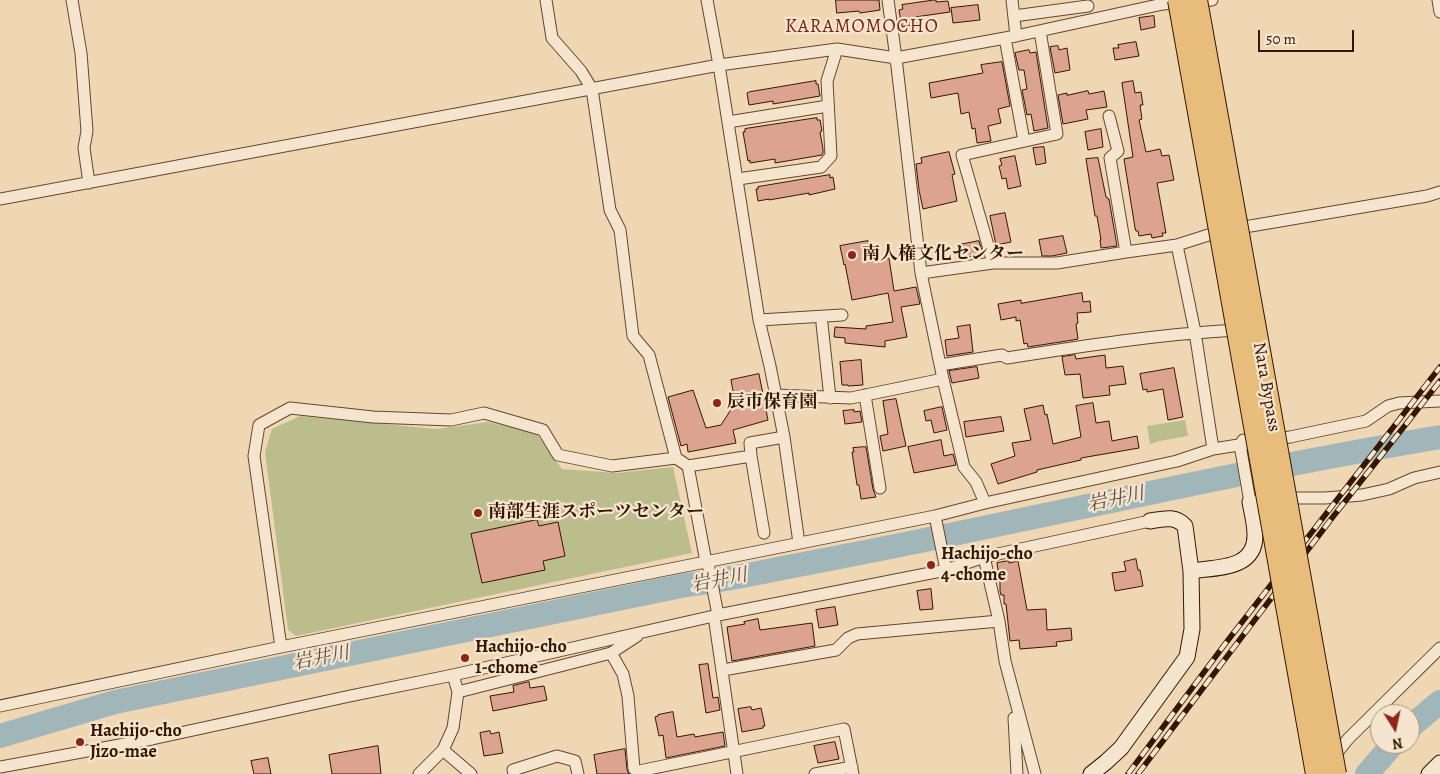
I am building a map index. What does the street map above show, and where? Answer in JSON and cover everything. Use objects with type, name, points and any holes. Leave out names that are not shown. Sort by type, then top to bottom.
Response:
[{"type":"highway","name":"Nara Bypass","points":[[1176,1],[1318,774]]},
{"type":"highway","name":"Nara Bypass","points":[[1176,1],[1336,774]]},
{"type":"street","points":[[72,0],[81,53],[87,131],[84,148],[89,183]]},
{"type":"street","points":[[546,0],[552,38],[581,71],[592,89],[610,210],[620,230],[633,336],[649,355],[676,458]]},
{"type":"street","points":[[707,0],[738,179],[758,320],[770,366],[784,438],[799,543]]},
{"type":"street","points":[[888,0],[921,273],[964,467],[976,482],[985,503]]},
{"type":"street","points":[[1012,0],[1014,16],[1011,37],[1024,141]]},
{"type":"street","points":[[0,199],[719,65],[837,49],[896,58],[1090,21],[1176,1],[1212,0]]},
{"type":"street","points":[[1438,0],[1440,12]]},
{"type":"street","points":[[1176,1],[1221,231],[1252,420],[1241,449],[1255,533],[1254,544],[1247,558],[1240,563],[1192,571]]},
{"type":"street","points":[[1014,16],[1088,3],[1090,21]]},
{"type":"street","points":[[993,263],[962,155],[1057,134],[1040,31]]},
{"type":"street","points":[[738,179],[821,167],[831,156],[827,81],[837,49]]},
{"type":"street","points":[[728,122],[828,106]]},
{"type":"street","points":[[1109,116],[1118,151],[1110,158],[1126,252]]},
{"type":"street","points":[[921,273],[993,263],[1057,263],[1177,245],[1221,231],[1440,192]]},
{"type":"street","points":[[1177,245],[1195,332],[1214,449]]},
{"type":"street","points":[[758,320],[842,315]]},
{"type":"street","points":[[822,324],[830,398]]},
{"type":"street","points":[[940,365],[1002,355],[1007,358],[1195,332],[1237,330]]},
{"type":"street","points":[[776,395],[851,398],[943,379]]},
{"type":"street","points":[[865,395],[880,488]]},
{"type":"street","points":[[0,706],[281,646],[707,565],[799,543],[936,519],[985,503],[1177,461],[1214,449],[1241,449],[1366,421],[1388,406],[1399,402],[1440,401]]},
{"type":"street","points":[[281,646],[254,456],[259,425],[290,408],[373,417],[451,420],[484,414],[543,430],[558,456],[612,466],[676,458],[688,466],[751,456]]},
{"type":"street","points":[[764,533],[750,443],[784,438]]},
{"type":"street","points":[[688,466],[717,613],[737,774]]},
{"type":"street","points":[[1249,498],[1325,498],[1362,495],[1388,489],[1414,478],[1440,472]]},
{"type":"street","points":[[0,767],[152,739],[453,675],[717,613],[1150,521],[1171,518],[1180,521],[1184,526],[1192,571],[1192,628],[1187,657],[1121,748],[1090,774]]},
{"type":"street","points":[[936,519],[945,566]]},
{"type":"street","points":[[984,557],[999,621],[1013,696],[1035,774]]},
{"type":"street","points":[[723,670],[836,650],[848,638],[857,634],[999,621]]},
{"type":"street","points":[[458,692],[611,653],[644,631]]},
{"type":"street","points":[[1318,774],[1348,739],[1440,648]]},
{"type":"street","points":[[611,653],[623,674],[628,696],[634,769],[640,771],[844,729],[853,771],[816,774]]},
{"type":"street","points":[[419,774],[443,750],[453,728],[458,692],[453,675]]},
{"type":"street","points":[[1013,696],[1017,774]]},
{"type":"street","points":[[443,750],[471,774]]},
{"type":"street","points":[[514,774],[513,770],[557,756],[575,761],[578,774]]},
{"type":"street","points":[[1429,774],[1440,763]]},
{"type":"green space","name":"南部生涯スポーツセンター","points":[[300,416],[436,429],[488,422],[536,433],[562,469],[617,473],[673,467],[692,553],[296,636],[288,630],[265,452],[272,429]]},
{"type":"green space","points":[[1185,420],[1188,436],[1150,444],[1147,426]]},
{"type":"building","points":[[836,0],[879,0],[880,10],[860,13],[859,11],[837,13]]},
{"type":"building","points":[[936,0],[936,2],[948,1],[950,12],[915,17],[916,24],[902,27],[899,10],[903,9],[902,5]]},
{"type":"building","points":[[978,5],[980,20],[953,23],[951,8]]},
{"type":"building","points":[[1154,16],[1155,27],[1141,30],[1139,18]]},
{"type":"building","points":[[1136,42],[1139,56],[1115,60],[1113,48],[1119,48],[1118,45]]},
{"type":"building","points":[[1058,46],[1059,50],[1067,48],[1070,70],[1055,73],[1050,47]]},
{"type":"building","points":[[1029,50],[1030,53],[1036,52],[1048,128],[1034,131],[1031,114],[1027,115],[1022,90],[1027,89],[1024,70],[1019,70],[1015,53]]},
{"type":"building","points":[[1002,62],[1010,106],[998,109],[1001,123],[988,126],[991,141],[977,143],[975,128],[972,129],[969,112],[961,114],[958,93],[931,98],[929,83],[983,73],[981,65]]},
{"type":"building","points":[[816,81],[820,96],[773,104],[773,101],[749,105],[747,93],[749,92]]},
{"type":"building","points":[[1133,81],[1135,93],[1141,92],[1143,105],[1140,105],[1142,119],[1139,120],[1146,152],[1160,149],[1162,156],[1169,155],[1174,180],[1157,183],[1166,233],[1162,233],[1163,236],[1152,238],[1151,234],[1139,236],[1138,231],[1136,231],[1124,159],[1133,157],[1122,83]]},
{"type":"building","points":[[1088,91],[1089,94],[1104,91],[1107,107],[1086,110],[1088,119],[1063,124],[1058,95]]},
{"type":"building","points":[[817,118],[817,120],[820,120],[822,131],[820,132],[823,149],[822,155],[775,163],[775,159],[750,163],[750,160],[748,161],[743,132],[745,132],[745,129]]},
{"type":"building","points":[[1101,129],[1103,147],[1088,150],[1085,132]]},
{"type":"building","points":[[1044,147],[1046,163],[1036,165],[1033,148]]},
{"type":"building","points":[[949,152],[955,174],[952,175],[957,201],[923,209],[916,164],[922,163],[921,158]]},
{"type":"building","points":[[1015,156],[1021,186],[1008,189],[1006,178],[1002,179],[999,166],[1002,165],[1000,159]]},
{"type":"building","points":[[1098,158],[1106,197],[1109,199],[1117,246],[1101,248],[1086,159]]},
{"type":"building","points":[[830,175],[830,178],[833,177],[835,189],[809,195],[809,193],[758,201],[756,189],[758,187]]},
{"type":"building","points":[[1005,213],[1011,242],[996,245],[990,216]]},
{"type":"building","points":[[1063,236],[1067,253],[1042,256],[1039,240]]},
{"type":"building","points":[[868,241],[872,261],[889,258],[894,291],[916,287],[920,304],[901,307],[907,337],[885,341],[885,347],[845,343],[845,338],[834,337],[835,327],[866,329],[866,326],[893,322],[888,293],[852,300],[840,246]]},
{"type":"building","points":[[979,241],[983,254],[962,258],[959,245]]},
{"type":"building","points":[[1082,293],[1083,302],[1090,301],[1091,312],[1077,313],[1078,339],[1028,347],[1027,343],[1024,344],[1020,320],[1016,321],[1016,317],[1001,320],[998,304],[1021,300],[1021,303]]},
{"type":"building","points":[[970,325],[973,352],[947,356],[945,340],[959,338],[957,327]]},
{"type":"building","points":[[1075,355],[1076,359],[1105,355],[1106,368],[1123,366],[1126,384],[1109,386],[1110,395],[1083,398],[1080,374],[1065,375],[1062,357]]},
{"type":"building","points":[[861,360],[863,385],[842,385],[840,362]]},
{"type":"building","points":[[977,367],[979,378],[952,383],[949,371]]},
{"type":"building","points":[[1174,368],[1183,417],[1168,420],[1163,389],[1147,392],[1147,389],[1143,390],[1140,374]]},
{"type":"building","points":[[759,374],[768,420],[733,430],[736,443],[688,452],[687,444],[681,446],[668,397],[693,390],[706,428],[721,425],[732,408],[731,404],[735,402],[731,380]]},
{"type":"building","points":[[896,399],[906,446],[883,451],[880,436],[888,434],[883,401]]},
{"type":"building","points":[[1093,403],[1096,423],[1109,421],[1112,441],[1137,436],[1139,448],[1081,458],[1081,460],[1037,470],[1037,472],[998,484],[991,464],[1015,456],[1012,443],[1031,440],[1024,409],[1043,405],[1045,415],[1047,414],[1053,444],[1081,437],[1076,406]]},
{"type":"building","points":[[942,407],[947,430],[934,433],[931,420],[926,421],[924,411]]},
{"type":"building","points":[[854,410],[854,412],[860,411],[862,422],[845,424],[843,411]]},
{"type":"building","points":[[1001,417],[1004,431],[966,437],[964,422]]},
{"type":"building","points":[[941,440],[944,456],[953,454],[956,465],[914,473],[908,447]]},
{"type":"building","points":[[866,447],[876,497],[861,499],[852,452],[854,452],[853,448]]},
{"type":"building","points":[[537,520],[539,526],[558,522],[565,556],[543,561],[545,570],[482,583],[471,534]]},
{"type":"building","points":[[1136,559],[1143,586],[1115,591],[1112,573],[1126,571],[1124,562]]},
{"type":"building","points":[[1009,561],[1009,563],[1018,561],[1027,610],[1046,609],[1047,630],[1071,628],[1072,640],[1056,642],[1057,646],[1020,649],[1019,640],[1010,641],[1006,604],[1004,604],[1004,595],[1001,595],[1000,591],[997,563]]},
{"type":"building","points":[[931,589],[933,609],[920,610],[917,591]]},
{"type":"building","points":[[835,607],[838,625],[819,628],[816,610]]},
{"type":"building","points":[[758,619],[760,630],[812,623],[815,646],[732,661],[727,627],[745,624],[744,622]]},
{"type":"building","points":[[708,664],[713,698],[718,697],[720,710],[706,713],[699,665]]},
{"type":"building","points":[[529,682],[530,688],[544,686],[547,700],[493,711],[490,696],[514,692],[513,686]]},
{"type":"building","points":[[751,707],[752,710],[761,708],[765,726],[742,732],[738,709]]},
{"type":"building","points":[[673,712],[677,737],[694,734],[695,737],[723,732],[725,746],[666,758],[663,735],[659,736],[655,717]]},
{"type":"building","points":[[490,731],[491,734],[499,732],[503,753],[484,756],[480,733]]},
{"type":"building","points":[[835,742],[839,759],[818,763],[814,746]]},
{"type":"building","points":[[378,746],[381,774],[332,774],[329,755]]},
{"type":"building","points":[[625,749],[629,774],[597,774],[594,755]]},
{"type":"building","points":[[268,758],[271,774],[254,774],[251,761]]},
{"type":"waterway","name":"岩井川","points":[[0,736],[115,702],[686,585],[750,575],[1253,472],[1440,437]]},
{"type":"waterway","points":[[1420,719],[1440,702]]},
{"type":"waterway","points":[[1367,774],[1384,754]]},
{"type":"railway","points":[[1128,774],[1225,644],[1440,367]]},
{"type":"railway","points":[[1138,774],[1332,518],[1440,381]]},
{"type":"place","name":"南人権文化センター","points":[[852,255]]},
{"type":"place","name":"辰市保育園","points":[[717,403]]},
{"type":"place","name":"南部生涯スポーツセンター","points":[[478,513]]},
{"type":"place","name":"Hachijo-cho 4-chome","points":[[931,565]]},
{"type":"place","name":"Hachijo-cho 1-chome","points":[[465,658]]},
{"type":"place","name":"Hachijo-cho Jizo-mae","points":[[80,742]]},
{"type":"district","name":"KARAMOMOCHO","points":[[862,27]]}]
